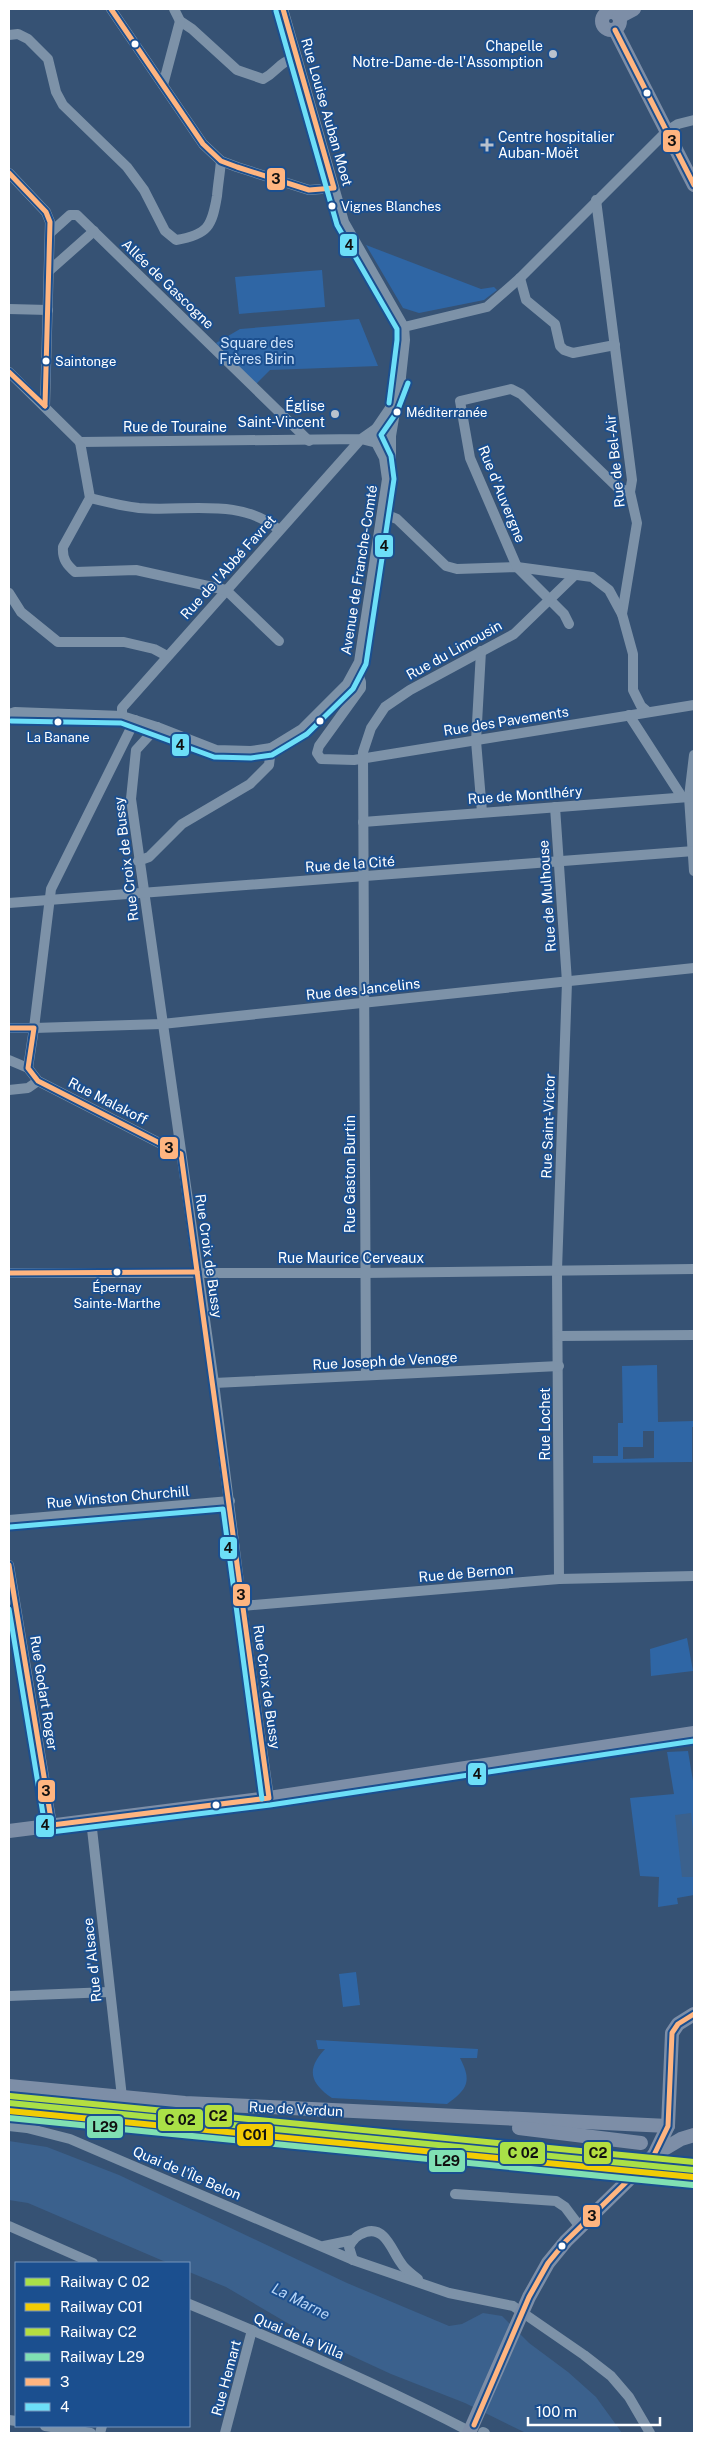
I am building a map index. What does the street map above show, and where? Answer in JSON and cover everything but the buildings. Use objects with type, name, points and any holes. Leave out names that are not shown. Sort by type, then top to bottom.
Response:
[{"type":"main road","points":[[602,12],[604,28],[617,23],[634,9]]},
{"type":"main road","points":[[617,23],[694,185]]},
{"type":"main road","points":[[9,1831],[269,1798],[694,1733]]},
{"type":"main road","points":[[654,2155],[668,2126],[672,2033],[678,2024],[694,2014]]},
{"type":"main road","name":"Rue de Verdun","points":[[9,2086],[185,2103],[668,2126]]},
{"type":"main road","name":"Rue de Verdun","points":[[464,2117],[509,2127],[641,2143]]},
{"type":"main road","points":[[639,2126],[652,2143],[654,2155]]},
{"type":"main road","points":[[668,2126],[688,2137]]},
{"type":"main road","points":[[476,2431],[518,2313],[548,2263],[580,2227],[654,2155],[688,2137]]},
{"type":"street","points":[[111,9],[203,144],[221,161],[309,190],[334,188]]},
{"type":"street","points":[[174,9],[180,21],[192,29],[237,70],[263,79],[271,75],[283,61],[297,58]]},
{"type":"street","name":"Rue Louise Auban Moet","points":[[283,9],[344,222],[404,327]]},
{"type":"street","points":[[162,84],[180,21]]},
{"type":"street","points":[[9,35],[18,34],[28,39],[48,59],[56,92],[63,105],[127,167],[144,190],[165,231],[176,240],[190,238],[201,233],[213,219],[221,161]]},
{"type":"street","points":[[404,327],[487,307],[520,278],[667,131],[678,124],[694,120]]},
{"type":"street","points":[[9,173],[46,212],[50,233],[45,406]]},
{"type":"street","name":"Rue de Bel-Air","points":[[596,200],[632,480],[630,492],[637,523],[622,614],[633,654],[633,690],[641,706],[648,712]]},
{"type":"street","name":"Allée de Gascogne","points":[[50,233],[70,214],[77,215],[309,441]]},
{"type":"street","points":[[50,270],[94,231]]},
{"type":"street","points":[[520,278],[526,300],[555,324],[560,346],[564,350],[572,353],[615,345]]},
{"type":"street","points":[[9,309],[48,310]]},
{"type":"street","name":"Avenue de Franche-Comté","points":[[9,714],[15,712],[87,713],[122,716],[157,727],[216,750],[251,751],[271,748],[302,729],[347,684],[359,662],[387,479],[392,462],[391,436],[401,380],[405,340],[404,327]]},
{"type":"street","points":[[9,372],[80,442],[90,498],[63,547],[63,556],[67,565],[75,572],[136,570],[226,590],[279,641]]},
{"type":"street","name":"Avenue de Franche-Comté","points":[[387,479],[384,458],[372,436],[390,408],[401,380]]},
{"type":"street","name":"Rue d'Auvergne","points":[[517,567],[470,458],[460,401],[511,389],[521,394],[618,488],[630,492]]},
{"type":"street","points":[[361,439],[381,425],[387,427],[391,436],[386,443],[381,444],[375,441]]},
{"type":"street","name":"Rue de Touraine","points":[[80,442],[361,439],[375,441]]},
{"type":"street","name":"Rue de l'Abbé Favret","points":[[122,716],[122,708],[361,439]]},
{"type":"street","points":[[90,498],[139,508],[238,510],[270,522],[279,530]]},
{"type":"street","points":[[382,513],[398,519],[446,566],[457,569],[517,567],[592,576],[609,590],[622,614]]},
{"type":"street","points":[[517,567],[564,614],[569,624]]},
{"type":"street","name":"Rue du Limousin","points":[[363,877],[362,758],[371,728],[385,707],[410,690],[514,634],[575,574]]},
{"type":"street","points":[[9,593],[21,612],[58,642],[124,642],[154,649],[167,656]]},
{"type":"street","points":[[481,651],[476,741],[482,812]]},
{"type":"street","name":"Rue des Pavements","points":[[356,669],[361,682],[361,688],[319,746],[317,753],[321,759],[354,760],[694,705]]},
{"type":"street","points":[[629,715],[685,797]]},
{"type":"street","points":[[9,1060],[28,1068],[51,889],[135,720]]},
{"type":"street","name":"Rue Croix de Bussy","points":[[157,727],[139,744],[134,760],[131,799],[138,861],[214,1383],[242,1606],[269,1798]]},
{"type":"street","points":[[138,861],[149,857],[182,824],[250,784],[269,765],[271,748]]},
{"type":"street","points":[[694,755],[685,797],[694,851],[694,871]]},
{"type":"street","name":"Rue de Montlhéry","points":[[363,822],[685,797]]},
{"type":"street","name":"Rue de Mulhouse","points":[[555,807],[567,982]]},
{"type":"street","name":"Rue de la Cité","points":[[9,903],[694,851]]},
{"type":"street","name":"Rue Gaston Burtin","points":[[363,877],[366,1375]]},
{"type":"street","name":"Rue des Jancelins","points":[[9,1028],[162,1024],[694,968]]},
{"type":"street","name":"Rue Saint-Victor","points":[[557,1270],[567,982]]},
{"type":"street","name":"Rue Malakoff","points":[[28,1068],[38,1081],[181,1154]]},
{"type":"street","points":[[9,1090],[28,1088],[38,1081]]},
{"type":"street","name":"Rue Maurice Cerveaux","points":[[9,1273],[364,1273],[694,1269]]},
{"type":"street","name":"Rue Lochet","points":[[557,1270],[559,1336],[559,1579]]},
{"type":"street","points":[[559,1336],[694,1335]]},
{"type":"street","name":"Rue Joseph de Venoge","points":[[214,1383],[559,1366]]},
{"type":"street","name":"Rue Winston Churchill","points":[[9,1520],[230,1501]]},
{"type":"street","name":"Rue Godart Roger","points":[[9,1565],[52,1825]]},
{"type":"street","name":"Rue de Bernon","points":[[242,1606],[559,1579],[694,1576]]},
{"type":"street","name":"Rue d'Alsace","points":[[91,1820],[122,2097]]},
{"type":"street","points":[[9,1996],[109,1992]]},
{"type":"street","name":"Quai de l'Île Belon","points":[[9,2126],[27,2128],[70,2138],[353,2260],[449,2293],[518,2313]]},
{"type":"street","points":[[455,2194],[556,2201],[565,2207],[580,2227]]},
{"type":"street","points":[[9,2226],[91,2262]]},
{"type":"street","name":"Quai de l'Île Belon","points":[[324,2246],[353,2240],[370,2231],[379,2233],[385,2238],[405,2268],[423,2283]]},
{"type":"street","points":[[353,2240],[349,2247],[353,2260]]},
{"type":"street","name":"Quai de la Villa","points":[[190,2304],[398,2394],[476,2431]]},
{"type":"street","points":[[518,2313],[584,2355],[611,2376],[629,2397],[650,2433]]},
{"type":"street","name":"Rue Hemart","points":[[226,2433],[252,2330]]},
{"type":"street","points":[[52,2427],[91,2433]]},
{"type":"green space","points":[[366,245],[481,289],[494,287],[497,290],[484,300],[419,313],[403,308]]},
{"type":"green space","points":[[322,270],[325,307],[239,314],[235,277]]},
{"type":"green space","name":"Square des Frères Birin","points":[[359,319],[378,366],[270,370],[256,384],[216,343],[240,329]]},
{"type":"green space","points":[[657,1365],[658,1422],[694,1421],[694,1427],[692,1427],[692,1462],[593,1463],[593,1456],[618,1456],[618,1423],[623,1423],[622,1366]],"holes":[[[643,1431],[654,1431],[654,1458],[623,1459],[623,1447],[643,1447]]]},
{"type":"green space","points":[[687,1638],[693,1671],[651,1676],[650,1649]]},
{"type":"green space","points":[[688,1751],[694,1787],[694,1895],[677,1898],[678,1904],[658,1907],[659,1877],[640,1876],[630,1798],[674,1794],[667,1752]]},
{"type":"green space","points":[[356,1972],[360,2005],[343,2007],[339,1974]]},
{"type":"green space","points":[[316,2040],[478,2049],[477,2058],[460,2058],[466,2073],[466,2084],[460,2094],[447,2104],[332,2098],[319,2087],[313,2075],[315,2063],[325,2049],[318,2049]]},
{"type":"water","points":[[691,1813],[694,1838],[694,1877],[682,1877],[675,1815]]},
{"type":"water","name":"La Marne","points":[[9,2141],[47,2147],[119,2175],[347,2283],[449,2326],[462,2324],[483,2313],[502,2316],[529,2343],[568,2372],[596,2397],[622,2433],[526,2433],[465,2403],[391,2374],[313,2338],[226,2287],[190,2272],[190,2262],[166,2262],[28,2203],[9,2200]]},
{"type":"transit line","name":"3","points":[[111,9],[203,144],[221,161],[309,190],[334,188],[283,9]]},
{"type":"transit line","name":"4","points":[[276,11],[337,225],[397,329],[389,403]]},
{"type":"transit line","name":"3","points":[[615,30],[694,185]]},
{"type":"transit line","name":"3","points":[[9,173],[46,212],[50,222],[45,406]]},
{"type":"transit line","name":"3","points":[[9,372],[45,406]]},
{"type":"transit line","name":"4","points":[[11,721],[121,723],[214,757],[251,758],[272,755],[307,734],[353,689],[366,664],[394,479],[391,456],[381,435],[397,412],[408,383]]},
{"type":"transit line","name":"3","points":[[9,1028],[34,1028],[28,1068],[38,1081],[181,1154],[269,1798],[52,1825],[9,1565]]},
{"type":"transit line","name":"3","points":[[9,1273],[197,1272]]},
{"type":"transit line","name":"4","points":[[10,1527],[223,1509],[262,1799]]},
{"type":"transit line","name":"4","points":[[9,1609],[45,1826],[51,1832],[270,1805],[694,1741]]},
{"type":"transit line","name":"3","points":[[474,2425],[529,2297],[548,2263],[566,2241],[654,2155],[668,2126],[672,2033],[678,2024],[694,2014]]},
{"type":"transit line","points":[[9,2103],[694,2170]]},
{"type":"rail line","name":"C2","points":[[10,2096],[694,2162]]},
{"type":"rail line","name":"C01","points":[[9,2111],[693,2177]]},
{"type":"rail line","name":"L29","points":[[9,2118],[693,2185]]},
{"type":"place","name":"Chapelle Notre-Dame-de-l'Assomption","points":[[553,54]]},
{"type":"place","name":"Centre hospitalier Auban-Moët","points":[[487,145]]},
{"type":"place","name":"Vignes Blanches","points":[[332,206]]},
{"type":"place","name":"Saintonge","points":[[46,361]]},
{"type":"place","name":"Méditerranée","points":[[397,412]]},
{"type":"place","name":"Église Saint-Vincent","points":[[335,414]]},
{"type":"place","name":"La Banane","points":[[58,722]]},
{"type":"place","name":"Épernay Sainte-Marthe","points":[[117,1272]]}]
